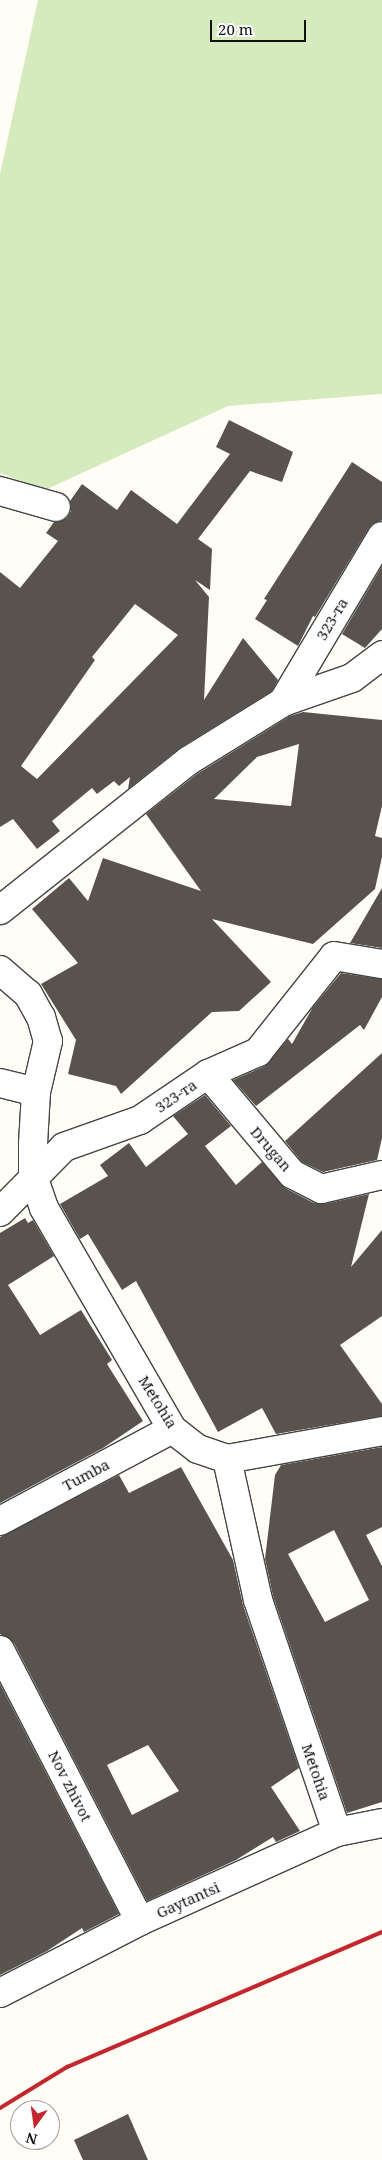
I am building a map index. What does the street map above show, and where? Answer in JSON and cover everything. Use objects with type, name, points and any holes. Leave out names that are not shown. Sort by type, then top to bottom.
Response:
[{"type":"street","points":[[0,490],[56,507]]},
{"type":"street","name":"323-та","points":[[283,702],[382,536]]},
{"type":"street","name":"323-та","points":[[0,910],[188,760],[283,702],[352,678],[382,655]]},
{"type":"street","name":"323-та","points":[[0,1212],[33,1176],[64,1147],[140,1120],[208,1074],[258,1052],[334,956],[382,964]]},
{"type":"street","name":"Metohia","points":[[0,970],[28,994],[41,1017],[48,1041],[36,1092],[33,1176],[44,1208],[172,1429],[198,1449],[227,1459],[258,1600],[337,1832]]},
{"type":"street","name":"Drugan","points":[[208,1074],[292,1174],[320,1189],[382,1175]]},
{"type":"street","points":[[0,1083],[36,1092]]},
{"type":"street","name":"Tumba","points":[[0,1521],[172,1429]]},
{"type":"street","points":[[227,1459],[382,1431]]},
{"type":"street","name":"Nov zhivot","points":[[0,1650],[140,1921]]},
{"type":"street","name":"Gaytantsi","points":[[0,1992],[140,1921],[337,1832],[382,1823]]},
{"type":"green space","points":[[38,0],[382,0],[382,394],[228,406],[45,490],[0,473],[0,174]]},
{"type":"building","points":[[229,420],[293,452],[282,482],[250,471],[198,539],[212,549],[210,590],[195,580],[209,597],[204,700],[243,638],[278,680],[272,691],[180,748],[128,789],[130,777],[119,786],[114,781],[97,794],[92,788],[52,821],[60,831],[37,849],[13,819],[0,827],[0,572],[20,588],[58,541],[46,533],[54,522],[67,518],[71,511],[70,501],[82,484],[117,510],[131,490],[177,524],[230,454],[216,447]],"holes":[[[135,604],[178,635],[37,779],[21,766],[95,660],[92,657]]]},
{"type":"building","points":[[352,462],[382,482],[382,520],[369,528],[315,617],[313,616],[298,646],[255,619],[267,600],[264,599]]},
{"type":"building","points":[[382,566],[382,629],[365,648],[342,634]]},
{"type":"building","points":[[303,712],[382,720],[382,806],[375,836],[382,838],[382,857],[375,889],[313,944],[212,919],[271,982],[239,1011],[212,1012],[121,1094],[116,1086],[68,1074],[76,1040],[41,984],[78,963],[32,909],[69,878],[88,901],[103,858],[201,891],[146,814],[197,774],[290,716]],"holes":[[[299,744],[291,806],[214,799],[257,757]]]},
{"type":"building","points":[[382,888],[382,948],[350,943],[353,938]]},
{"type":"building","points":[[341,973],[382,979],[382,997],[364,1030],[360,1025],[256,1106],[233,1080],[265,1066],[288,1039],[292,1044],[313,1007]]},
{"type":"building","points":[[382,1053],[382,1138],[377,1160],[323,1172],[302,1162],[285,1141]]},
{"type":"building","points":[[205,1095],[231,1126],[205,1146],[236,1185],[262,1162],[285,1188],[314,1203],[324,1204],[369,1194],[351,1267],[382,1230],[382,1316],[340,1345],[382,1404],[382,1416],[276,1434],[262,1408],[218,1432],[136,1281],[122,1290],[88,1234],[80,1239],[60,1204],[108,1176],[100,1165],[129,1143],[146,1167],[188,1134],[173,1116]]},
{"type":"building","points":[[25,1218],[28,1223],[33,1220],[54,1256],[8,1285],[40,1335],[81,1310],[112,1360],[107,1364],[143,1421],[103,1448],[0,1503],[0,1233]]},
{"type":"building","points":[[382,1447],[382,1527],[366,1535],[382,1566],[382,1802],[347,1813],[273,1596],[265,1559],[275,1475],[281,1465]],"holes":[[[334,1530],[369,1600],[325,1622],[288,1554]]]},
{"type":"building","points":[[181,1467],[233,1560],[243,1605],[299,1768],[271,1787],[300,1831],[276,1842],[273,1837],[236,1860],[147,1901],[14,1643],[0,1634],[0,1537],[119,1475],[129,1493]],"holes":[[[148,1745],[179,1791],[132,1815],[107,1765]]]},
{"type":"building","points":[[0,1684],[119,1914],[84,1932],[82,1928],[47,1951],[0,1975]]},
{"type":"building","points":[[128,2114],[148,2160],[83,2160],[74,2140]]},
{"type":"railway","points":[[0,2108],[67,2067],[382,1932]]}]
